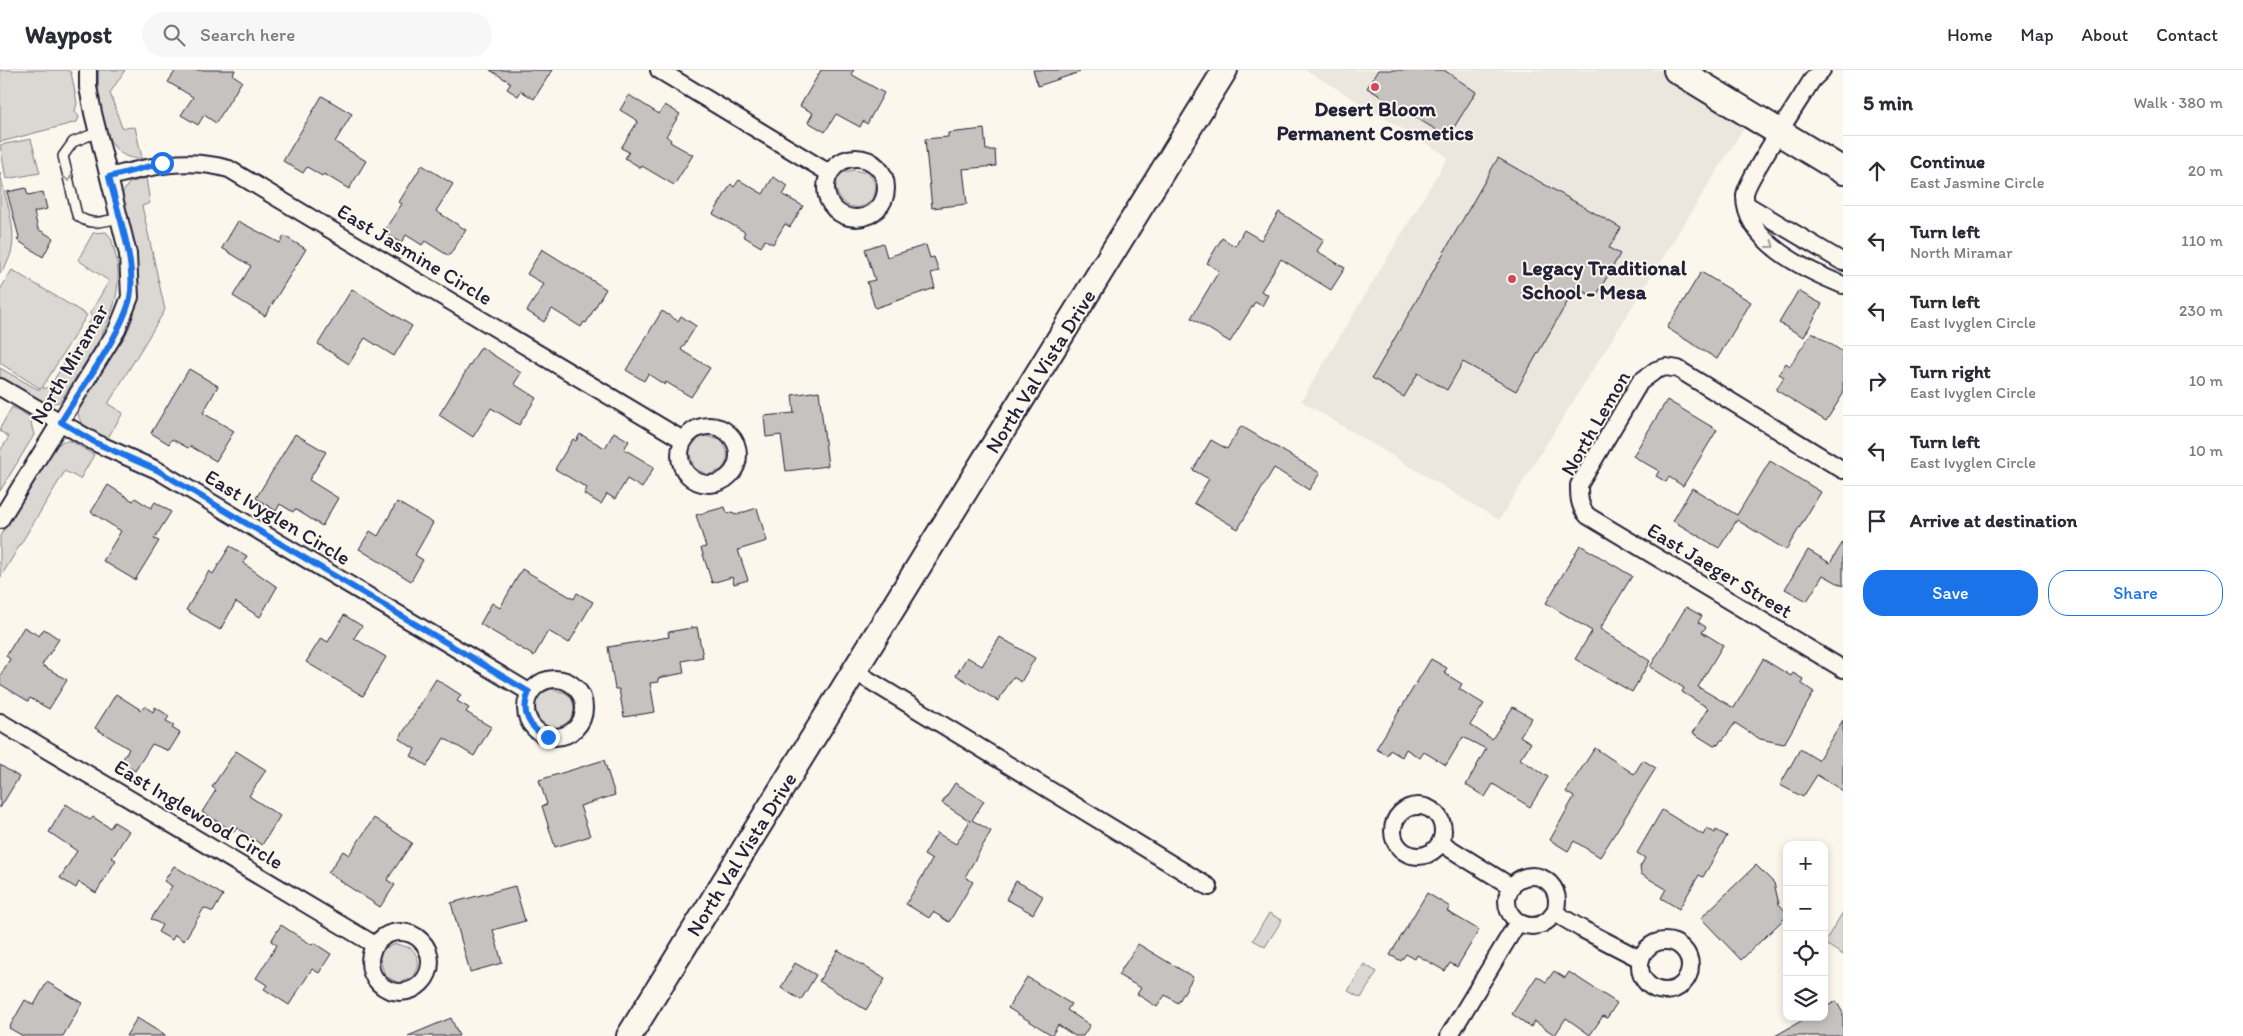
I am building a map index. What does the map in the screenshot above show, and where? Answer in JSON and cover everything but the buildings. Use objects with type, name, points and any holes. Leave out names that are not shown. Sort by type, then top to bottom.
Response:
[{"type":"main road","name":"North Val Vista Drive","points":[[629,1036],[1225,70]]},
{"type":"main road","points":[[1677,70],[1843,171]]},
{"type":"street","name":"North Miramar","points":[[0,520],[117,330],[130,297],[128,254],[88,87],[88,70]]},
{"type":"street","points":[[659,70],[829,173]]},
{"type":"street","points":[[1822,70],[1812,80],[1757,168],[1745,194],[1752,222],[1762,238],[1789,257],[1843,285]]},
{"type":"street","name":"East Jasmine Circle","points":[[109,177],[162,163],[206,163],[229,169],[683,440]]},
{"type":"street","points":[[1747,205],[1843,262]]},
{"type":"street","points":[[1789,257],[1800,237]]},
{"type":"street","name":"North Lemon","points":[[1580,503],[1579,485],[1640,382],[1656,370],[1666,367],[1678,369],[1843,470]]},
{"type":"street","name":"East Ivyglen Circle","points":[[0,387],[96,443],[157,470],[529,692]]},
{"type":"street","name":"East Jaeger Street","points":[[1580,503],[1582,510],[1588,516],[1843,669]]},
{"type":"street","points":[[854,672],[1209,887]]},
{"type":"street","name":"East Inglewood Circle","points":[[0,722],[375,945]]},
{"type":"street","points":[[1441,843],[1512,886]]},
{"type":"street","points":[[1529,876],[1544,878],[1555,890],[1557,897],[1555,913],[1542,924],[1534,927],[1518,922],[1508,908],[1507,899],[1512,886],[1521,878],[1529,876]]},
{"type":"street","points":[[1555,913],[1640,959]]},
{"type":"street","points":[[1448,1036],[1518,922]]},
{"type":"lane","points":[[98,132],[73,142],[63,156],[75,207],[77,215],[83,221],[92,223],[119,218]]},
{"type":"shaded area","points":[[0,70],[67,70],[71,72],[77,103],[75,111],[79,117],[77,122],[0,142]]},
{"type":"shaded area","points":[[99,70],[125,70],[110,93],[122,128],[135,127],[142,158],[129,157],[118,151],[110,140],[104,127],[101,112],[98,82]]},
{"type":"shaded area","name":"Legacy Traditional School - Mesa","points":[[1306,70],[1677,70],[1752,115],[1499,520],[1301,401],[1448,157]]},
{"type":"shaded area","points":[[31,139],[40,173],[6,179],[0,145]]},
{"type":"shaded area","points":[[853,170],[868,173],[875,187],[871,201],[861,207],[849,206],[844,203],[837,193],[836,175]]},
{"type":"shaded area","points":[[0,172],[10,212],[13,243],[8,261],[0,274]]},
{"type":"shaded area","points":[[146,178],[150,203],[142,206],[165,310],[108,404],[123,413],[107,439],[84,425],[78,412],[89,390],[123,339],[135,311],[138,278],[134,244],[122,194],[129,183]]},
{"type":"shaded area","points":[[106,232],[113,244],[118,274],[117,294],[111,313],[93,350],[60,402],[46,404],[0,378],[0,368],[37,389],[41,389],[0,363],[0,290],[12,270],[87,315],[42,388],[49,388],[92,318],[90,313],[109,281],[78,260],[93,233]]},
{"type":"shaded area","points":[[12,407],[34,419],[31,423],[34,435],[0,491],[0,451],[9,437],[0,431],[0,428]]},
{"type":"shaded area","points":[[705,436],[720,440],[727,451],[726,462],[721,470],[708,475],[694,468],[687,445],[688,442]]},
{"type":"shaded area","points":[[63,441],[71,441],[94,455],[80,479],[65,471],[0,578],[0,536],[55,447]]},
{"type":"shaded area","points":[[551,689],[566,693],[573,702],[574,711],[570,719],[556,727],[548,727],[541,722],[534,703],[535,695]]},
{"type":"shaded area","points":[[1843,912],[1843,955],[1828,946],[1828,936]]},
{"type":"shaded area","points":[[1269,913],[1282,920],[1265,947],[1253,940]]},
{"type":"shaded area","points":[[396,944],[411,948],[418,959],[417,970],[412,978],[399,983],[385,976],[378,953],[379,950]]},
{"type":"shaded area","points":[[1364,964],[1377,972],[1361,998],[1348,991]]},
{"type":"place","name":"Desert Bloom Permanent Cosmetics","points":[[1375,87]]},
{"type":"place","name":"Legacy Traditional School - Mesa","points":[[1512,279]]},
{"type":"route","points":[[162,163],[109,177],[128,254],[130,297],[117,330],[61,422],[96,443],[157,470],[529,692],[525,709],[527,718],[532,727],[548,737]]}]
